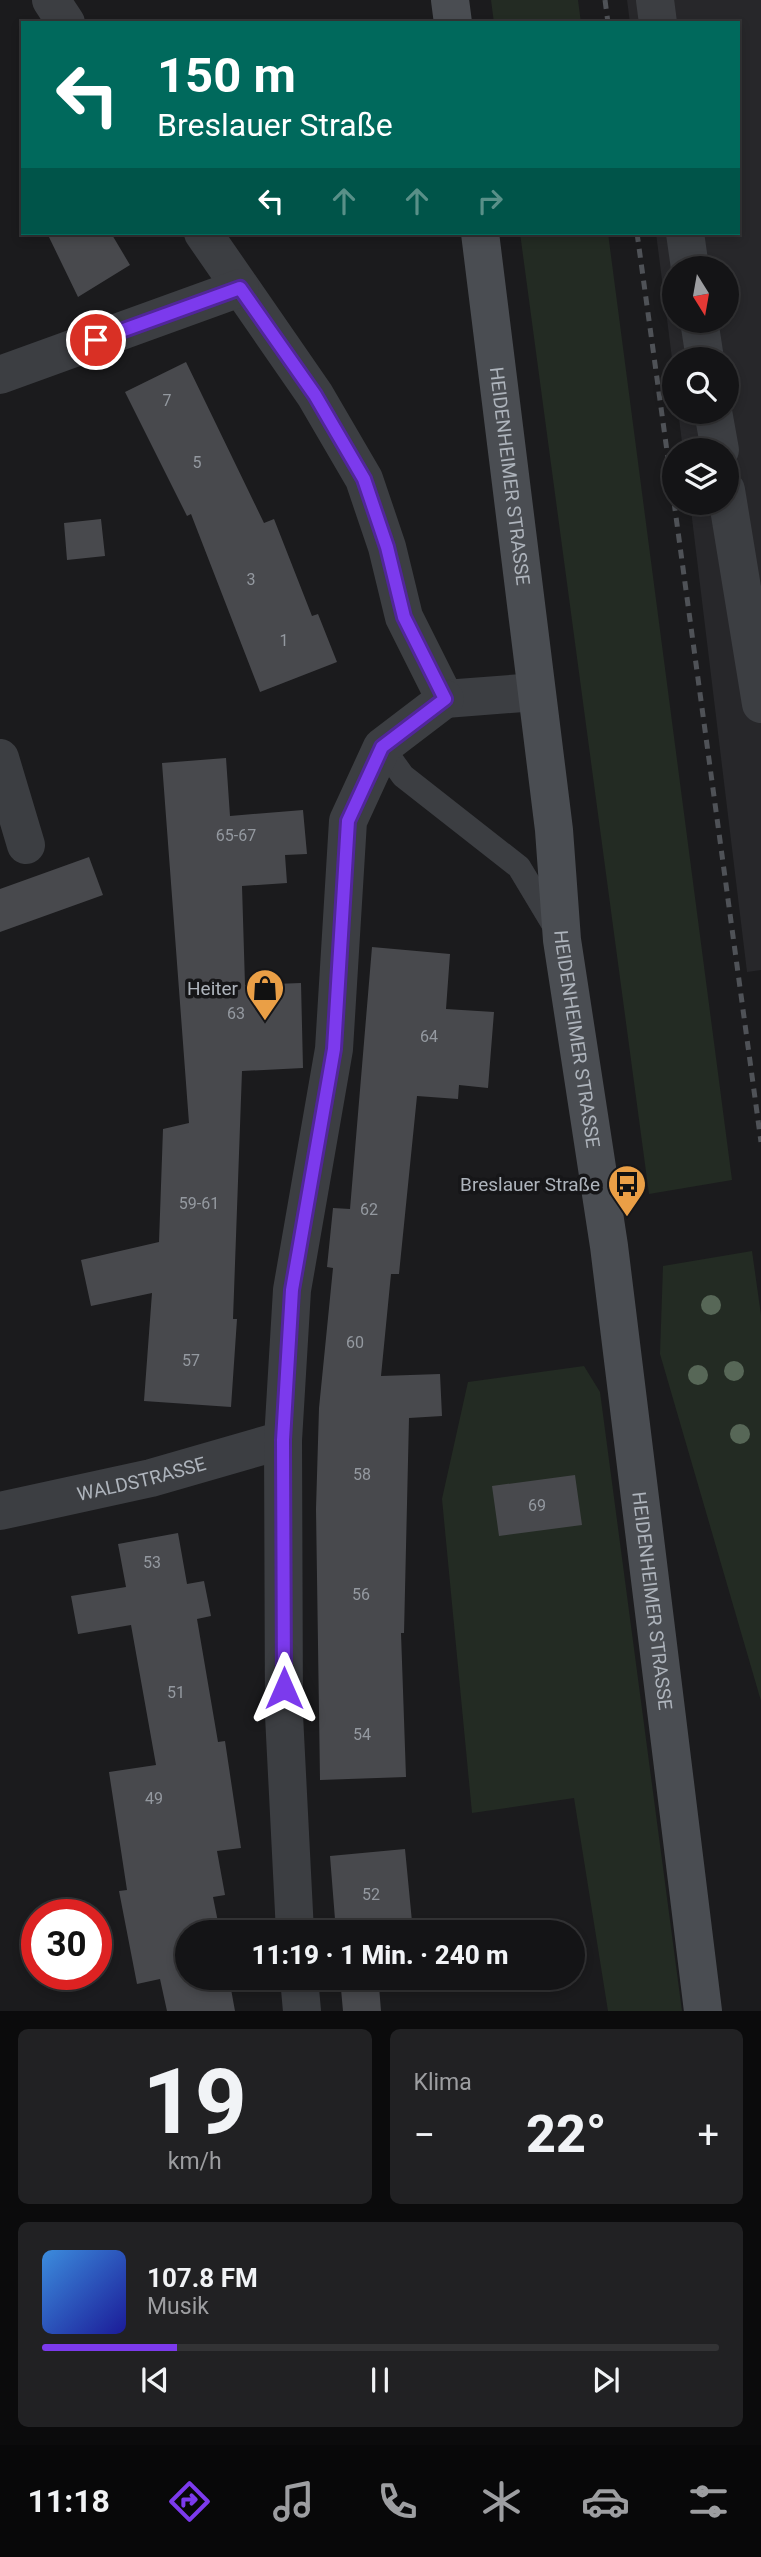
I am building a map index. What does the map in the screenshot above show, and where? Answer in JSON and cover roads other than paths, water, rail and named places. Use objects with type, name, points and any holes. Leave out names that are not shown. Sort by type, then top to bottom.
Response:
[{"type":"street","points":[[51,0],[65,21]]},
{"type":"street","points":[[450,0],[453,21]]},
{"type":"street","points":[[655,0],[658,21]]},
{"type":"street","points":[[203,235],[315,395],[364,479],[387,547],[404,617],[445,699]]},
{"type":"street","name":"HEIDENHEIMER STRASSE","points":[[480,235],[554,830],[562,940],[609,1245],[703,2011]]},
{"type":"street","points":[[685,235],[688,256]]},
{"type":"street","points":[[0,375],[240,288]]},
{"type":"street","points":[[730,515],[761,704]]},
{"type":"street","points":[[294,1920],[284,1716],[283,1440],[292,1290],[334,1049],[348,821],[382,747],[445,699],[536,692]]},
{"type":"street","points":[[0,758],[26,845]]},
{"type":"street","name":"WALDSTRASSE","points":[[0,1511],[151,1478],[283,1440]]},
{"type":"street","points":[[300,1990],[302,2011]]},
{"type":"lane","points":[[382,747],[403,776],[519,867],[562,940]]},
{"type":"railway","points":[[605,0],[608,21]]},
{"type":"railway","points":[[637,235],[665,438]]},
{"type":"railway","points":[[676,515],[761,1142]]},
{"type":"place","name":"Heiter","points":[[265,1022]]},
{"type":"place","name":"Breslauer Straße","points":[[627,1218]]}]
